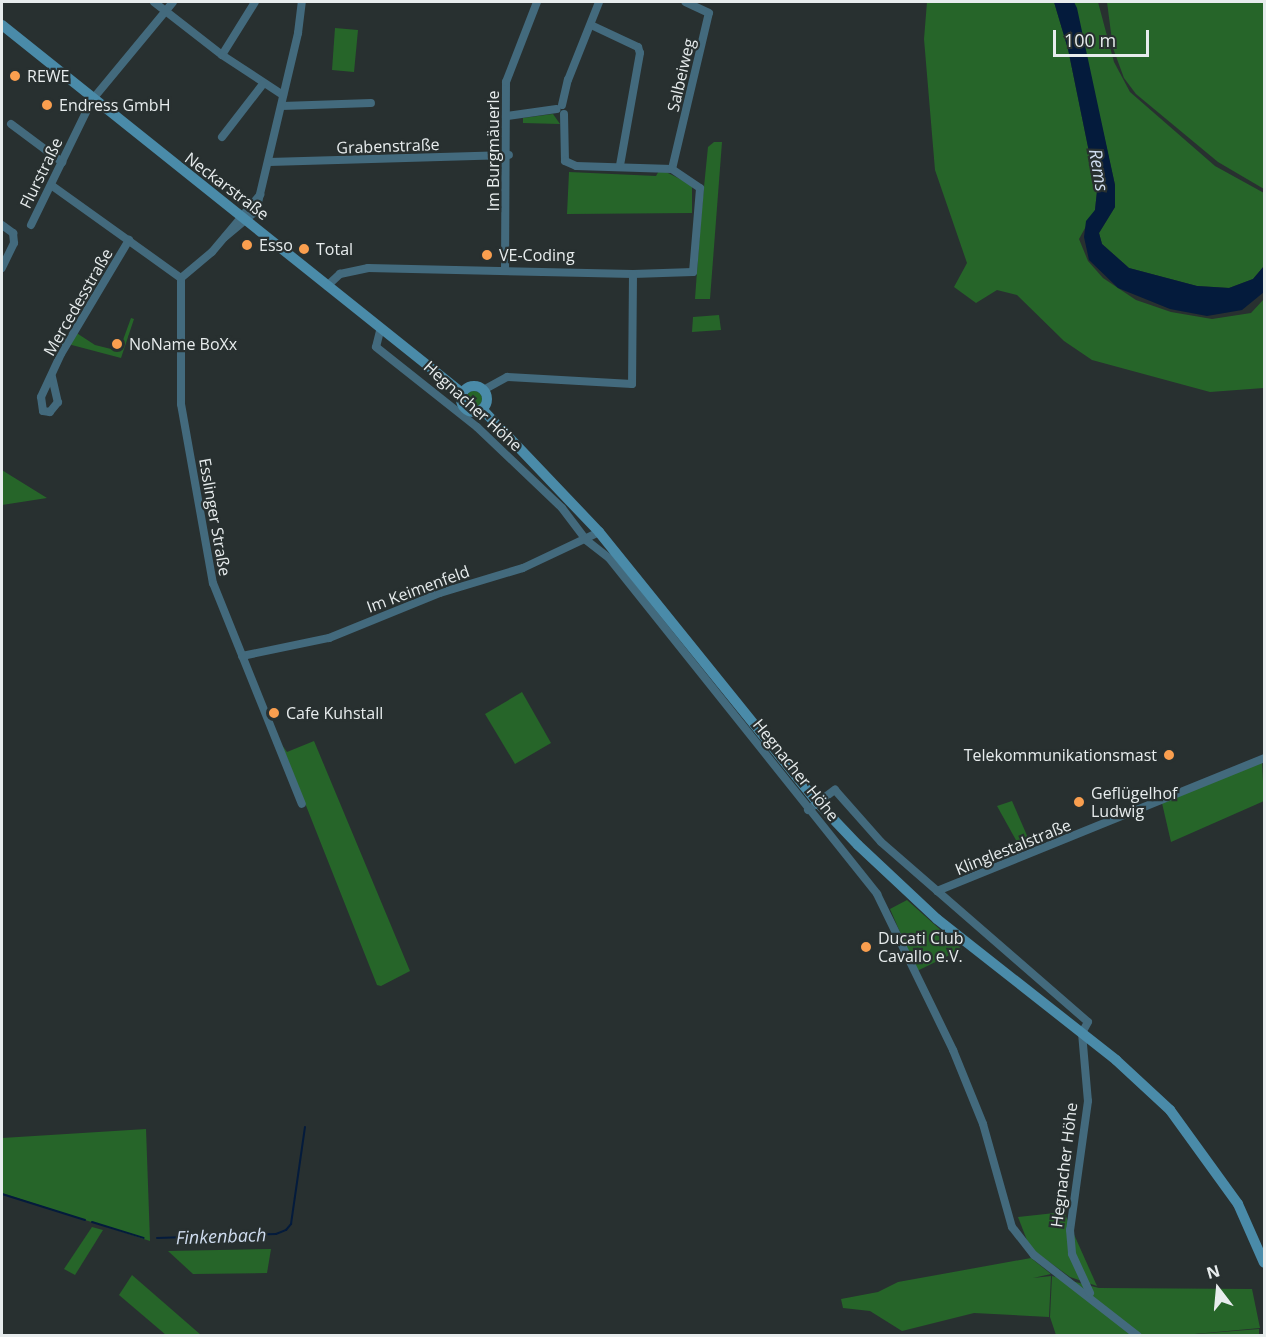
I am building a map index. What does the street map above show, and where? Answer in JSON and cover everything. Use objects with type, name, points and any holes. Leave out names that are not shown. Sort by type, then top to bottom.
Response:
[{"type":"main road","name":"Neckarstraße","points":[[2,25],[92,100],[244,218],[380,331],[462,393]]},
{"type":"main road","points":[[471,387],[484,390],[487,399],[482,409],[468,410],[461,402],[462,393],[471,387]]},
{"type":"main road","name":"Hegnacher Höhe","points":[[482,409],[600,532],[812,806],[937,920],[1144,1084],[1195,1140],[1238,1204],[1264,1263]]},
{"type":"street","points":[[154,2],[222,55],[283,95]]},
{"type":"street","name":"Flurstraße","points":[[31,225],[92,100],[173,2]]},
{"type":"street","points":[[222,55],[255,2]]},
{"type":"street","points":[[51,185],[181,278],[244,218],[261,193],[282,106],[302,2]]},
{"type":"street","name":"Im Burgmäuerle","points":[[505,271],[509,155],[506,82],[537,2]]},
{"type":"street","points":[[327,286],[350,269],[633,274],[693,272],[700,188],[672,169],[620,165],[576,166],[565,161],[561,109],[568,80],[599,2]]},
{"type":"street","name":"Salbeiweg","points":[[672,169],[709,13],[685,2]]},
{"type":"street","points":[[591,26],[638,47],[640,53],[620,165]]},
{"type":"street","points":[[222,137],[263,84]]},
{"type":"street","points":[[282,106],[371,104]]},
{"type":"street","points":[[507,116],[561,109]]},
{"type":"street","points":[[11,124],[62,162]]},
{"type":"street","name":"Grabenstraße","points":[[269,162],[509,155]]},
{"type":"street","points":[[2,225],[14,233],[14,243],[2,268]]},
{"type":"street","name":"Mercedesstraße","points":[[52,377],[61,354],[129,240]]},
{"type":"street","points":[[484,390],[507,377],[632,384],[633,274]]},
{"type":"street","name":"Esslinger Straße","points":[[181,278],[181,404],[216,599],[242,656],[302,804]]},
{"type":"street","name":"Hegnacher Höhe","points":[[380,331],[376,347],[477,426],[562,508],[586,540],[630,582],[812,806],[883,903],[953,1050],[982,1124],[1012,1227],[1034,1255],[1092,1296],[1138,1335]]},
{"type":"street","name":"Im Keimenfeld","points":[[242,656],[329,638],[440,593],[523,568],[600,532]]},
{"type":"street","name":"Klinglestalstraße","points":[[937,891],[1264,758]]},
{"type":"street","points":[[812,806],[835,790],[881,842],[1088,1022],[1082,1033]]},
{"type":"street","name":"Hegnacher Höhe","points":[[1082,1033],[1088,1101],[1073,1197],[1070,1242],[1077,1267],[1092,1296]]},
{"type":"green space","points":[[927,2],[1054,2],[1068,49],[1097,191],[1095,210],[1079,239],[1088,261],[1103,278],[1136,300],[1171,312],[1212,319],[1251,313],[1264,299],[1264,388],[1210,392],[1092,360],[1064,341],[1017,295],[997,290],[976,303],[954,287],[967,263],[935,170],[924,39]]},
{"type":"green space","points":[[1074,2],[1098,2],[1114,62],[1130,92],[1215,166],[1264,193],[1264,266],[1253,279],[1229,288],[1197,286],[1129,268],[1102,244],[1099,233],[1115,207],[1115,185]]},
{"type":"green space","points":[[1107,2],[1264,2],[1264,189],[1218,162],[1136,94],[1124,78],[1113,48]]},
{"type":"green space","points":[[335,28],[358,30],[354,72],[332,70]]},
{"type":"green space","points":[[553,114],[560,124],[523,123],[523,118]]},
{"type":"green space","points":[[714,142],[722,142],[710,299],[695,299],[708,147]]},
{"type":"green space","points":[[660,169],[692,185],[692,213],[567,214],[569,172],[656,176]]},
{"type":"green space","points":[[719,315],[721,330],[692,332],[693,317]]},
{"type":"green space","points":[[131,318],[134,319],[121,358],[68,344],[75,332],[95,345],[119,351]]},
{"type":"green space","points":[[474,391],[480,393],[482,399],[480,405],[474,407],[468,405],[466,399],[468,393]]},
{"type":"green space","points":[[2,470],[5,472],[47,498],[2,505]]},
{"type":"green space","points":[[522,692],[551,743],[515,764],[485,714]]},
{"type":"green space","points":[[314,741],[410,971],[381,986],[377,985],[282,745],[287,752]]},
{"type":"green space","points":[[1262,762],[1264,801],[1171,842],[1162,803]]},
{"type":"green space","points":[[1012,801],[1032,847],[1022,851],[997,806]]},
{"type":"green space","points":[[907,900],[962,949],[917,971],[890,909]]},
{"type":"green space","points":[[146,1129],[150,1241],[2,1193],[2,1138]]},
{"type":"green space","points":[[1064,1212],[1097,1286],[1070,1277],[1030,1248],[1018,1217]]},
{"type":"green space","points":[[92,1227],[103,1230],[75,1275],[64,1269]]},
{"type":"green space","points":[[271,1249],[267,1273],[193,1274],[168,1251]]},
{"type":"green space","points":[[1031,1258],[1051,1274],[1033,1278],[1051,1276],[1049,1317],[974,1313],[902,1331],[870,1311],[843,1308],[841,1299],[878,1292],[898,1282]]},
{"type":"green space","points":[[132,1275],[201,1335],[166,1335],[119,1295]]},
{"type":"green space","points":[[1052,1276],[1099,1288],[1252,1289],[1260,1328],[1173,1336],[1056,1335],[1050,1317]]},
{"type":"green space","points":[[1259,1329],[1259,1335],[1185,1335]]},
{"type":"water","name":"Rems","points":[[1054,2],[1074,2],[1077,8],[1115,185],[1115,207],[1099,233],[1102,244],[1129,268],[1197,286],[1229,288],[1253,279],[1264,266],[1264,292],[1242,310],[1207,316],[1170,309],[1118,288],[1089,260],[1084,237],[1086,221],[1095,210],[1097,191],[1068,49]]},
{"type":"waterway","name":"Finkenbach","points":[[157,1238],[276,1234],[286,1230],[291,1224],[305,1127]]},
{"type":"waterway","name":"Finkenbach","points":[[2,1194],[85,1220]]},
{"type":"waterway","name":"Finkenbach","points":[[92,1222],[144,1238]]},
{"type":"place","name":"REWE","points":[[15,76]]},
{"type":"place","name":"Endress GmbH","points":[[47,105]]},
{"type":"place","name":"Esso","points":[[247,245]]},
{"type":"place","name":"Total","points":[[304,249]]},
{"type":"place","name":"VE-Coding","points":[[487,255]]},
{"type":"place","name":"NoName BoXx","points":[[117,344]]},
{"type":"place","name":"Cafe Kuhstall","points":[[274,713]]},
{"type":"place","name":"Telekommunikationsmast","points":[[1169,755]]},
{"type":"place","name":"Geflügelhof Ludwig","points":[[1079,802]]},
{"type":"place","name":"Ducati Club Cavallo e.V.","points":[[866,947]]}]
